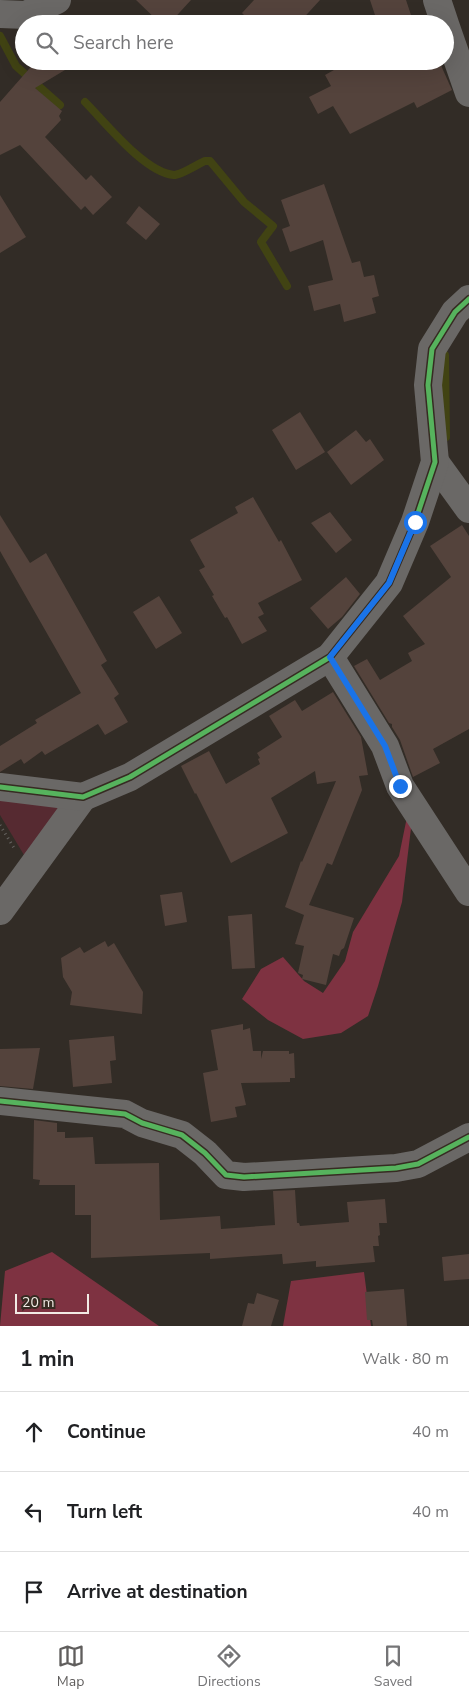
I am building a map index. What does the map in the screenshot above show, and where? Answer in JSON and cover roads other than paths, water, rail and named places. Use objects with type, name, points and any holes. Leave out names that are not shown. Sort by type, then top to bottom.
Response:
[{"type":"street","points":[[0,14],[26,15],[57,0]]},
{"type":"street","points":[[437,0],[442,15]]},
{"type":"street","points":[[454,50],[469,93]]},
{"type":"street","points":[[0,787],[83,797],[130,777],[330,657],[389,583],[415,522],[436,462],[428,385],[432,349],[455,312],[469,300]]},
{"type":"street","points":[[436,462],[469,509]]},
{"type":"street","points":[[330,657],[385,746],[400,786],[469,892]]},
{"type":"street","points":[[0,911],[83,797]]},
{"type":"street","points":[[0,1102],[125,1114],[142,1123],[182,1135],[205,1153],[226,1175],[244,1177],[396,1168],[418,1164],[469,1137]]},
{"type":"waterway","points":[[0,36],[15,64]]},
{"type":"waterway","points":[[21,70],[60,105]]},
{"type":"waterway","points":[[85,102],[138,156],[163,172],[177,175],[205,161],[210,161],[244,202],[273,226],[261,242],[287,286]]},
{"type":"waterway","points":[[445,355],[446,437]]}]
